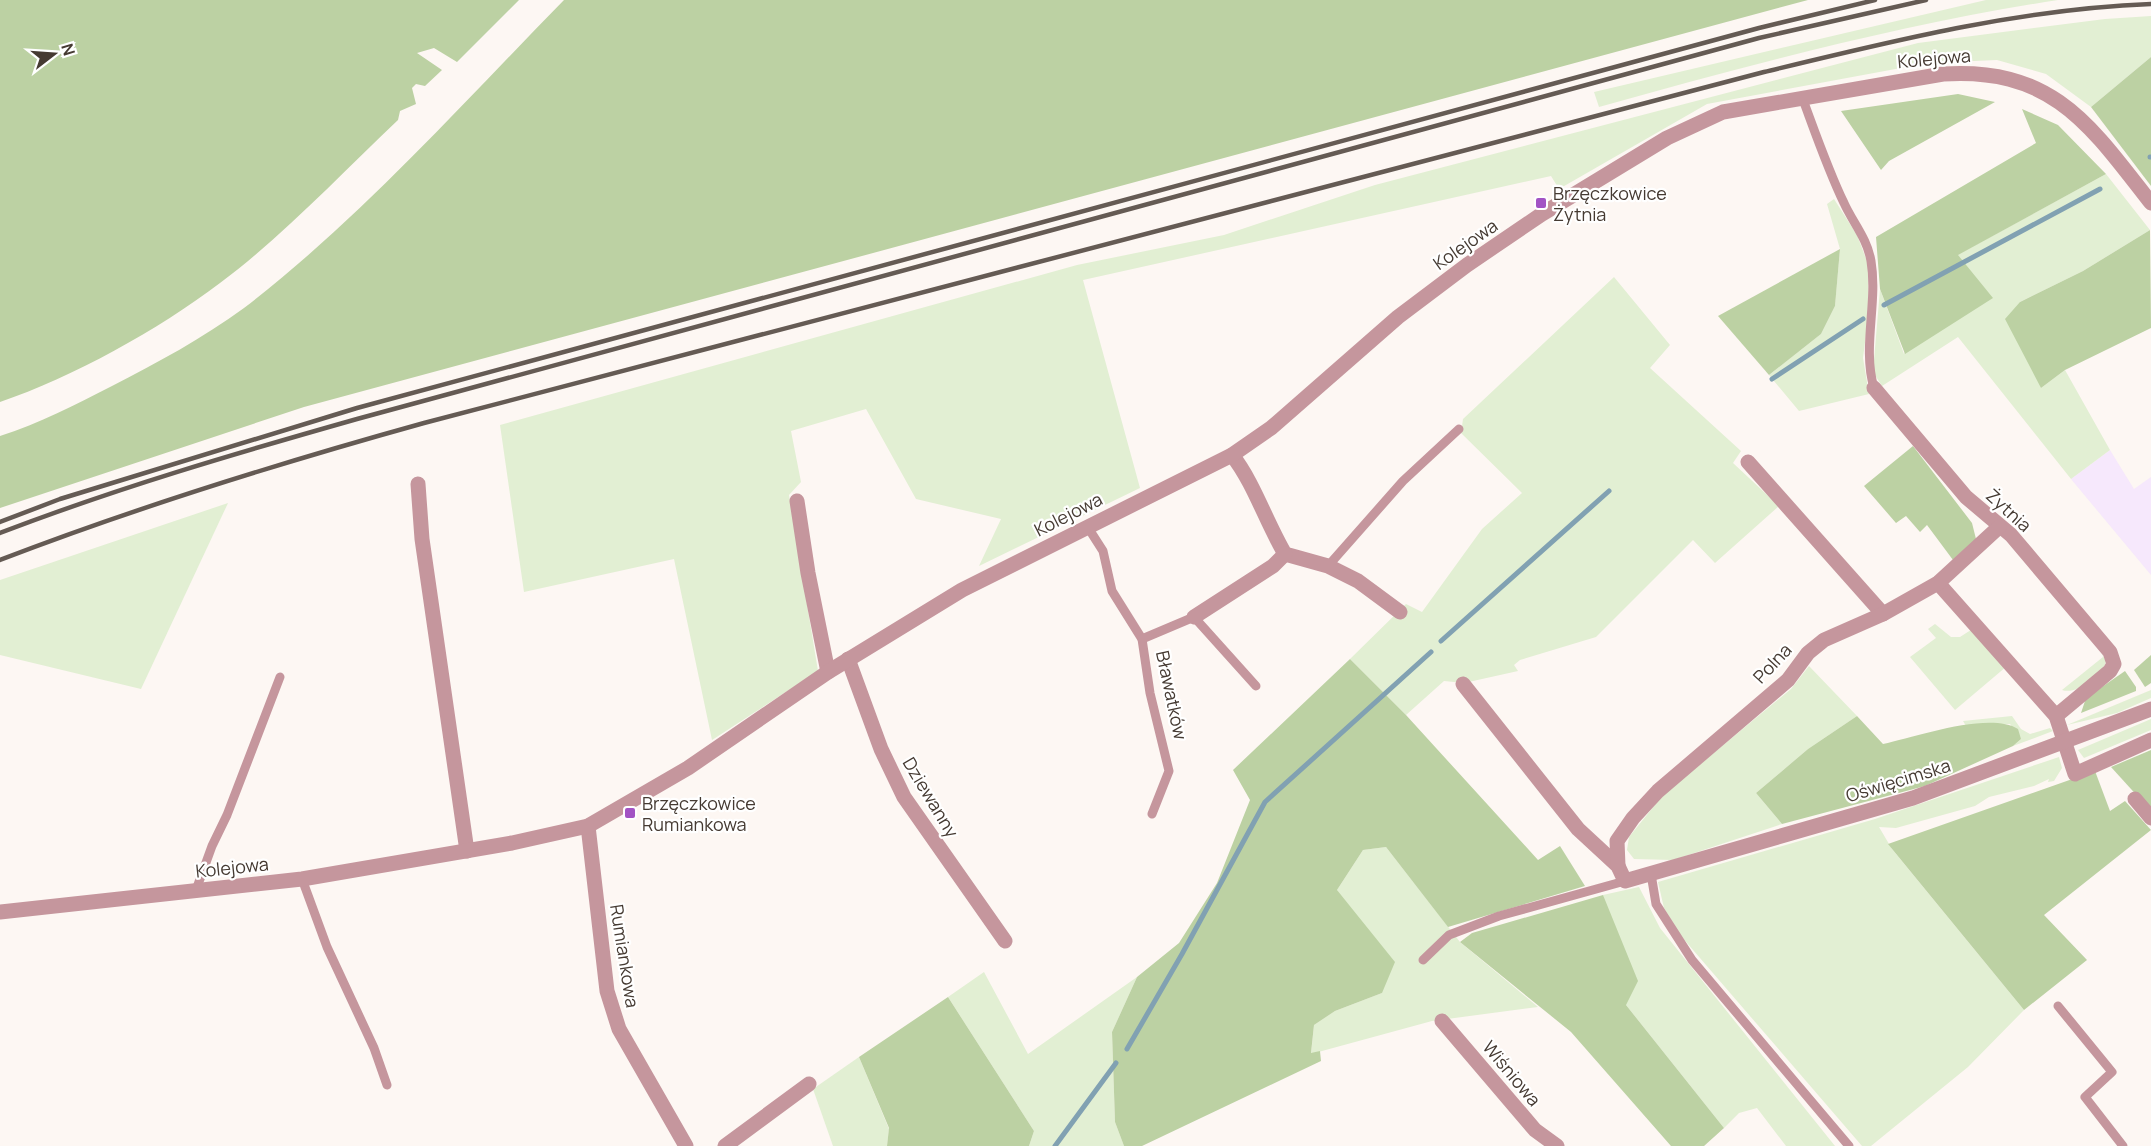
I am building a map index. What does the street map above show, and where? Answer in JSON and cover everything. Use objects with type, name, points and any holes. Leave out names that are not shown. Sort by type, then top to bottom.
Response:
[{"type":"street","name":"Kolejowa","points":[[0,912],[302,879],[466,851],[588,826],[688,768],[848,659],[962,590],[1232,455],[1296,407],[1398,317],[1467,265],[1542,214],[1667,138],[1723,112],[1943,74],[1977,73],[2018,80],[2065,105],[2090,126],[2151,203]]},
{"type":"street","name":"Żytnia","points":[[1874,388],[1966,497],[2011,535],[2106,645],[2114,664],[2107,674],[2056,716]]},
{"type":"street","points":[[1232,455],[1242,469],[1261,511],[1285,554],[1328,566],[1358,582],[1401,612]]},
{"type":"street","points":[[1749,462],[1882,614]]},
{"type":"street","points":[[418,484],[424,551],[466,851]]},
{"type":"street","points":[[797,501],[808,573],[828,672]]},
{"type":"street","name":"Polna","points":[[1618,866],[1617,841],[1633,818],[1658,790],[1788,680],[1808,653],[1824,640],[1882,614],[1938,583],[1999,527]]},
{"type":"street","name":"Bławatków","points":[[1194,617],[1273,566],[1285,554]]},
{"type":"street","points":[[1938,583],[2056,716],[2075,774],[2151,740]]},
{"type":"street","name":"Dziewanny","points":[[848,659],[880,749],[904,797],[1005,941]]},
{"type":"street","name":"Polna","points":[[1462,684],[1578,829],[1618,866],[1625,881]]},
{"type":"street","name":"Oświęcimska","points":[[1625,881],[1913,798],[2151,709]]},
{"type":"street","points":[[2135,800],[2151,818]]},
{"type":"street","name":"Rumiankowa","points":[[588,826],[607,991],[612,1011],[619,1029],[686,1146]]},
{"type":"street","name":"Wiśniowa","points":[[1442,1021],[1535,1130],[1557,1146]]},
{"type":"street","points":[[726,1146],[809,1084]]},
{"type":"lane","points":[[1802,97],[1844,205],[1867,245],[1871,263],[1873,314],[1869,364],[1874,388]]},
{"type":"lane","points":[[1328,566],[1403,481],[1459,429]]},
{"type":"lane","points":[[1087,526],[1103,551],[1112,591],[1142,639]]},
{"type":"lane","points":[[1194,617],[1256,686]]},
{"type":"lane","name":"Bławatków","points":[[1152,814],[1169,771],[1149,693],[1142,639],[1194,617]]},
{"type":"lane","points":[[196,890],[280,677]]},
{"type":"lane","points":[[1652,874],[1656,904],[1692,960],[1849,1146]]},
{"type":"lane","points":[[302,879],[327,947],[374,1048],[387,1085]]},
{"type":"lane","points":[[1423,960],[1449,935],[1499,916],[1625,881]]},
{"type":"lane","points":[[2058,1006],[2112,1072],[2085,1097],[2123,1146]]},
{"type":"shaded area","points":[[2110,450],[2134,489],[2151,477],[2151,575],[2071,479]]},
{"type":"green space","points":[[0,0],[519,0],[457,62],[434,48],[417,53],[442,70],[425,86],[416,84],[412,88],[416,104],[400,111],[398,120],[311,204],[267,245],[220,283],[170,318],[114,351],[28,392],[0,402]]},
{"type":"green space","points":[[564,0],[1808,0],[304,407],[0,508],[0,436],[57,413],[129,377],[196,340],[244,308],[329,237],[370,199]]},
{"type":"green space","points":[[1986,0],[2058,0],[1884,33],[1599,107],[1594,92]]},
{"type":"green space","points":[[2151,16],[2151,57],[2091,107],[2046,74],[1997,60],[1928,63],[1707,104],[1559,189],[1551,176],[1083,280],[1140,488],[979,566],[1001,519],[916,499],[866,409],[791,431],[801,482],[789,495],[818,671],[712,740],[674,559],[524,592],[500,425],[1077,265],[1224,235],[1375,185],[1918,43],[2105,19]]},
{"type":"green space","points":[[2151,57],[2151,186],[2091,107]]},
{"type":"green space","points":[[1958,94],[1995,102],[1889,161],[1881,170],[1841,111]]},
{"type":"green space","points":[[2022,109],[2058,125],[2106,174],[1958,255],[1993,298],[1905,354],[1880,289],[1876,237],[2036,143]]},
{"type":"green space","points":[[2106,174],[2150,230],[2083,271],[2020,302],[2041,388],[2065,370],[2110,450],[2071,479],[1958,337],[1882,386],[1873,372],[1880,289],[1904,354],[1957,255]]},
{"type":"green space","points":[[1834,199],[1857,235],[1868,264],[1869,311],[1863,358],[1869,394],[1799,411],[1769,375],[1821,334],[1835,306],[1840,249],[1827,204]]},
{"type":"green space","points":[[2150,230],[2151,328],[2065,370],[2041,388],[2005,319],[2020,302],[2083,271]]},
{"type":"green space","points":[[1840,249],[1835,306],[1821,334],[1769,375],[1718,316]]},
{"type":"green space","points":[[1614,277],[1670,345],[1650,368],[1741,451],[1733,463],[1779,506],[1715,563],[1693,540],[1596,637],[1520,660],[1514,665],[1518,671],[1464,683],[1444,681],[1406,715],[1350,659],[1406,604],[1422,612],[1482,529],[1522,493],[1461,433],[1463,419]]},
{"type":"green space","points":[[1913,446],[1972,523],[1976,539],[1953,560],[1927,525],[1920,532],[1906,516],[1896,523],[1864,486]]},
{"type":"green space","points":[[228,503],[141,689],[0,655],[0,580]]},
{"type":"green space","points":[[1935,624],[1951,637],[1960,637],[1974,628],[2007,666],[1955,710],[1910,657],[1936,638],[1928,629]]},
{"type":"green space","points":[[2102,654],[2106,661],[2097,675],[2074,690],[2062,690],[2103,657]]},
{"type":"green space","points":[[2151,655],[2151,683],[2145,687],[2134,670]]},
{"type":"green space","points":[[1350,659],[1406,715],[1538,860],[1560,846],[1585,886],[1448,927],[1386,847],[1363,850],[1337,890],[1395,962],[1382,993],[1335,1011],[1314,1025],[1311,1053],[1320,1051],[1321,1061],[1142,1146],[1124,1146],[1115,1122],[1112,1032],[1137,977],[1179,943],[1217,883],[1250,800],[1233,770]]},
{"type":"green space","points":[[1809,666],[1857,716],[1808,749],[1756,793],[1782,824],[1673,860],[1634,859],[1627,850],[1629,837],[1663,795],[1791,689]]},
{"type":"green space","points":[[2125,671],[2136,687],[2136,691],[2081,713],[2086,698]]},
{"type":"green space","points":[[2151,690],[2151,698],[2117,713],[2067,725]]},
{"type":"green space","points":[[1857,716],[1883,744],[1952,727],[1989,723],[2005,724],[2018,729],[2021,739],[2013,746],[1925,786],[1782,824],[1756,793],[1808,749]]},
{"type":"green space","points":[[2012,716],[2021,729],[2030,734],[2050,728],[2053,731],[2013,746],[2021,739],[2010,724],[1966,726],[1963,721]]},
{"type":"green space","points":[[2151,719],[2151,730],[2084,758],[2078,750]]},
{"type":"green space","points":[[2151,750],[2151,811],[2111,767]]},
{"type":"green space","points":[[2059,757],[2062,768],[2054,781],[2048,782],[2049,779],[2034,786],[1989,797],[1975,806],[1896,828],[1879,827],[1892,849],[2024,1010],[1968,1067],[1871,1146],[1862,1146],[1681,936],[1664,908],[1658,882],[1875,819]]},
{"type":"green space","points":[[2095,771],[2110,811],[2125,801],[2151,830],[2044,915],[2087,960],[2024,1010],[1888,844]]},
{"type":"green space","points":[[1386,847],[1460,942],[1538,1007],[1432,1021],[1311,1054],[1314,1025],[1335,1011],[1382,993],[1337,890],[1363,850]]},
{"type":"green space","points":[[1639,887],[1660,928],[1835,1146],[1786,1146],[1757,1108],[1739,1113],[1724,1128],[1626,1005],[1603,895]]},
{"type":"green space","points":[[1603,895],[1638,981],[1626,1005],[1724,1128],[1704,1146],[1671,1146],[1571,1032],[1460,942],[1472,933]]},
{"type":"green space","points":[[984,972],[1028,1054],[1137,977],[1112,1032],[1115,1122],[1124,1146],[1029,1146],[1034,1131],[948,997]]},
{"type":"green space","points":[[948,997],[1034,1131],[1029,1146],[887,1146],[889,1128],[859,1057]]},
{"type":"green space","points":[[859,1057],[889,1129],[887,1146],[833,1146],[813,1089]]},
{"type":"waterway","points":[[1884,305],[2100,189]]},
{"type":"waterway","points":[[1772,379],[1863,319]]},
{"type":"waterway","points":[[1441,641],[1609,491]]},
{"type":"waterway","points":[[1127,1049],[1265,802],[1431,652]]},
{"type":"waterway","points":[[1055,1146],[1116,1063]]},
{"type":"railway","points":[[0,522],[60,499],[357,408],[1759,28],[1875,0]]},
{"type":"railway","points":[[0,533],[133,486],[357,419],[1759,38],[1926,0]]},
{"type":"railway","points":[[0,560],[105,521],[210,486],[424,423],[1764,72],[1956,28],[2053,12],[2151,4]]},
{"type":"place","name":"Brzęczkowice Żytnia","points":[[1541,203]]},
{"type":"place","name":"Brzęczkowice Rumiankowa","points":[[630,813]]}]
